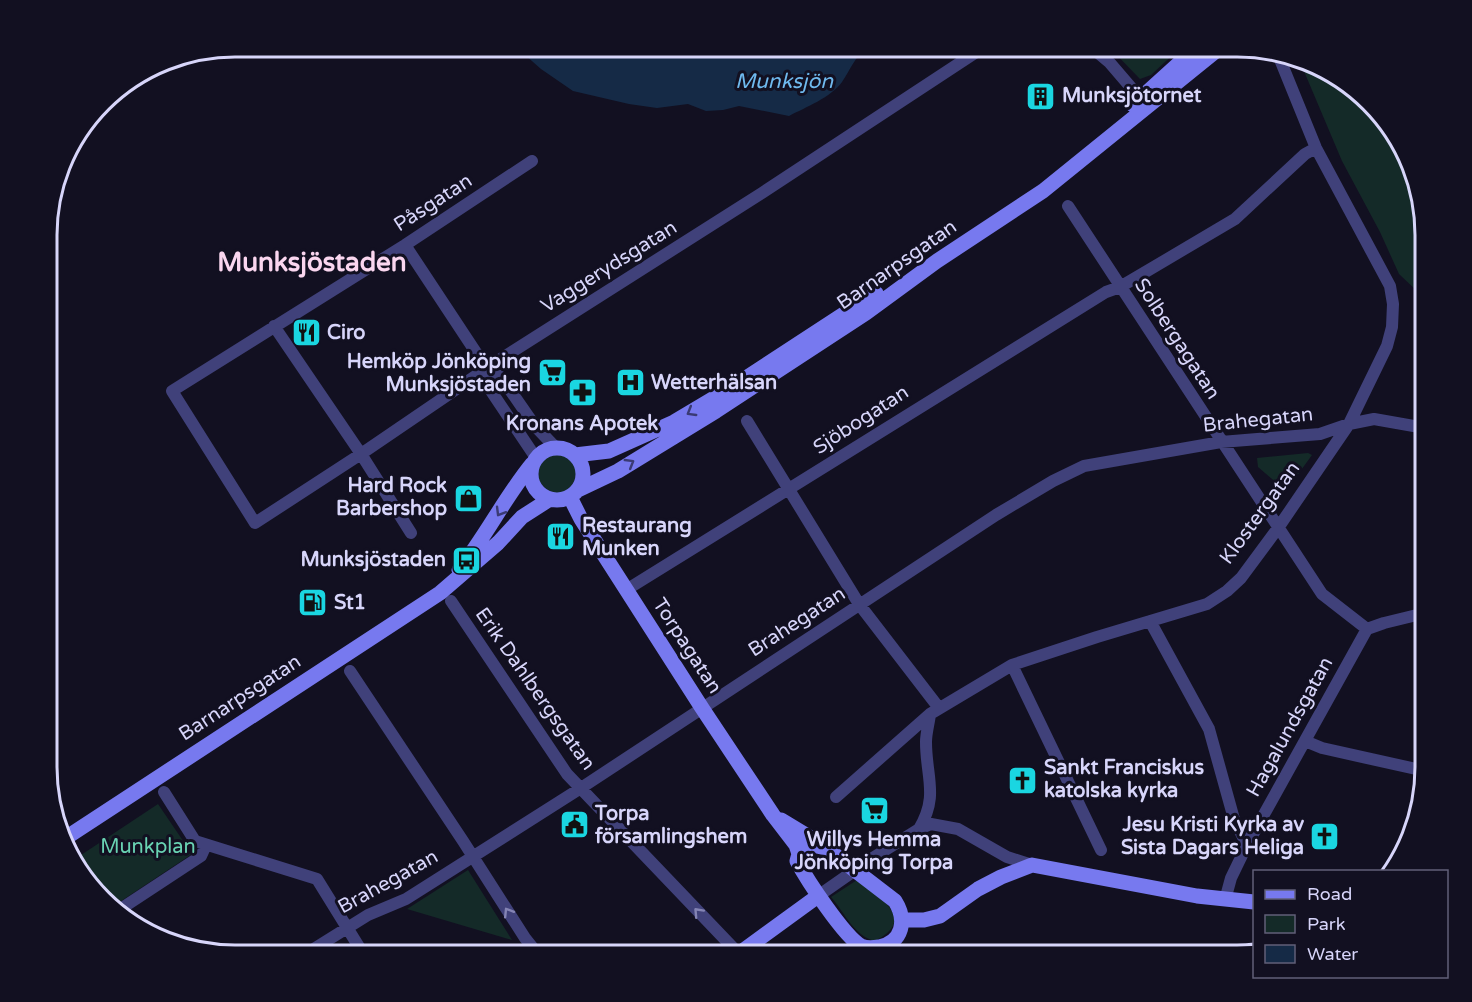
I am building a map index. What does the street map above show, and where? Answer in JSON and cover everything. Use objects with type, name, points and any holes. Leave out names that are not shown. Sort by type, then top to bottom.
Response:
[{"type":"main road","name":"Barnarpsgatan","points":[[574,493],[618,471],[716,411],[866,313],[937,261],[1043,191],[1144,102],[1187,57]]},
{"type":"main road","name":"Barnarpsgatan","points":[[576,455],[609,451],[674,422],[736,385],[861,304],[931,253],[1060,168],[1144,102],[1207,57]]},
{"type":"main road","points":[[556,448],[567,449],[576,455],[583,472],[582,482],[574,493],[560,500],[550,500],[542,496],[533,486],[530,477],[534,461],[545,450],[556,448]]},
{"type":"main road","name":"Barnarpsgatan","points":[[445,597],[518,481],[534,461]]},
{"type":"main road","name":"Torpagatan","points":[[574,493],[581,519],[702,708],[773,815],[796,845],[799,854],[797,861],[818,896],[858,945]]},
{"type":"main road","name":"Barnarpsgatan","points":[[71,835],[445,597],[522,517],[550,500]]},
{"type":"main road","name":"Torpagatan","points":[[773,815],[826,848],[895,901],[901,910],[903,920]]},
{"type":"main road","points":[[799,854],[812,845],[826,848]]},
{"type":"main road","points":[[889,945],[900,933],[903,920],[924,920],[940,916],[994,881],[1032,866],[1225,900],[1253,902]]},
{"type":"main road","points":[[752,945],[818,896]]},
{"type":"street","name":"Vaggerydsgatan","points":[[255,523],[969,57]]},
{"type":"street","points":[[1103,57],[1144,102]]},
{"type":"street","name":"Klostergatan","points":[[836,797],[935,711],[1012,666],[1097,636],[1207,604],[1227,591],[1241,578],[1278,528],[1349,424],[1387,346],[1392,327],[1393,304],[1390,286],[1316,148],[1281,63]]},
{"type":"street","name":"Sjöbogatan","points":[[626,590],[945,390],[1106,292],[1120,287],[1235,219],[1305,154],[1316,148]]},
{"type":"street","name":"Påsgatan","points":[[255,523],[172,391],[405,245],[532,161]]},
{"type":"street","name":"Solbergagatan","points":[[1068,206],[1322,594],[1367,629]]},
{"type":"street","points":[[405,245],[488,369],[501,377],[535,426],[556,448]]},
{"type":"street","points":[[274,326],[361,454],[411,533]]},
{"type":"street","points":[[488,369],[487,384],[534,461]]},
{"type":"street","name":"Brahegatan","points":[[319,945],[368,915],[406,899],[581,788],[996,514],[1084,465],[1221,442],[1320,434],[1349,424],[1374,420],[1415,426]]},
{"type":"street","points":[[747,421],[860,604],[935,711],[926,742],[931,799],[928,814],[919,829]]},
{"type":"street","name":"Erik Dahlbergsgatan","points":[[445,597],[567,774],[729,945]]},
{"type":"street","points":[[1367,629],[1415,616]]},
{"type":"street","points":[[1150,621],[1209,729],[1234,819],[1247,845]]},
{"type":"street","name":"Hagalundsgatan","points":[[1225,900],[1231,879],[1247,845],[1367,629]]},
{"type":"street","points":[[1012,666],[1101,850]]},
{"type":"street","points":[[350,671],[530,945]]},
{"type":"street","points":[[1305,741],[1322,748],[1415,769]]},
{"type":"street","points":[[164,792],[195,841],[317,879],[358,945]]},
{"type":"street","points":[[818,896],[919,829],[931,824],[958,829],[1007,857],[1032,866]]},
{"type":"street","points":[[124,907],[201,856],[206,845]]},
{"type":"green space","points":[[1119,57],[1170,57],[1151,75],[1140,79]]},
{"type":"green space","points":[[1303,70],[1336,87],[1354,101],[1378,126],[1391,146],[1409,189],[1413,211],[1415,289],[1399,274],[1380,232],[1342,161]]},
{"type":"green space","points":[[1308,453],[1312,455],[1286,491],[1258,467],[1257,458]]},
{"type":"green space","points":[[553,454],[568,458],[576,470],[574,481],[567,490],[559,493],[543,486],[538,478],[537,470],[542,461]]},
{"type":"green space","name":"Munkplan","points":[[158,804],[192,854],[119,902],[94,876],[81,855]]},
{"type":"green space","points":[[468,870],[512,940],[407,909]]},
{"type":"green space","points":[[857,880],[884,901],[894,917],[894,925],[888,933],[875,941],[861,934],[850,923],[831,897]]},
{"type":"water","name":"Munksjön","points":[[527,57],[858,57],[837,88],[817,102],[789,116],[739,106],[706,111],[688,104],[657,108],[629,104],[573,91]]},
{"type":"place","name":"Munksjötornet","points":[[1041,96]]},
{"type":"place","name":"Ciro","points":[[306,333]]},
{"type":"place","name":"Hemköp Jönköping Munksjöstaden","points":[[552,373]]},
{"type":"place","name":"Wetterhälsan","points":[[630,383]]},
{"type":"place","name":"Kronans Apotek","points":[[582,393]]},
{"type":"place","name":"Hard Rock Barbershop","points":[[468,498]]},
{"type":"place","name":"Restaurang Munken","points":[[561,537]]},
{"type":"place","name":"Munksjöstaden","points":[[467,560]]},
{"type":"place","name":"St1","points":[[313,603]]},
{"type":"place","name":"Sankt Franciskus katolska kyrka","points":[[1023,780]]},
{"type":"place","name":"Willys Hemma Jönköping Torpa","points":[[874,810]]},
{"type":"place","name":"Torpa församlingshem","points":[[574,825]]},
{"type":"place","name":"Jesu Kristi Kyrka av Sista Dagars Heliga","points":[[1325,836]]},
{"type":"district","name":"Munksjöstaden","points":[[312,262]]}]
